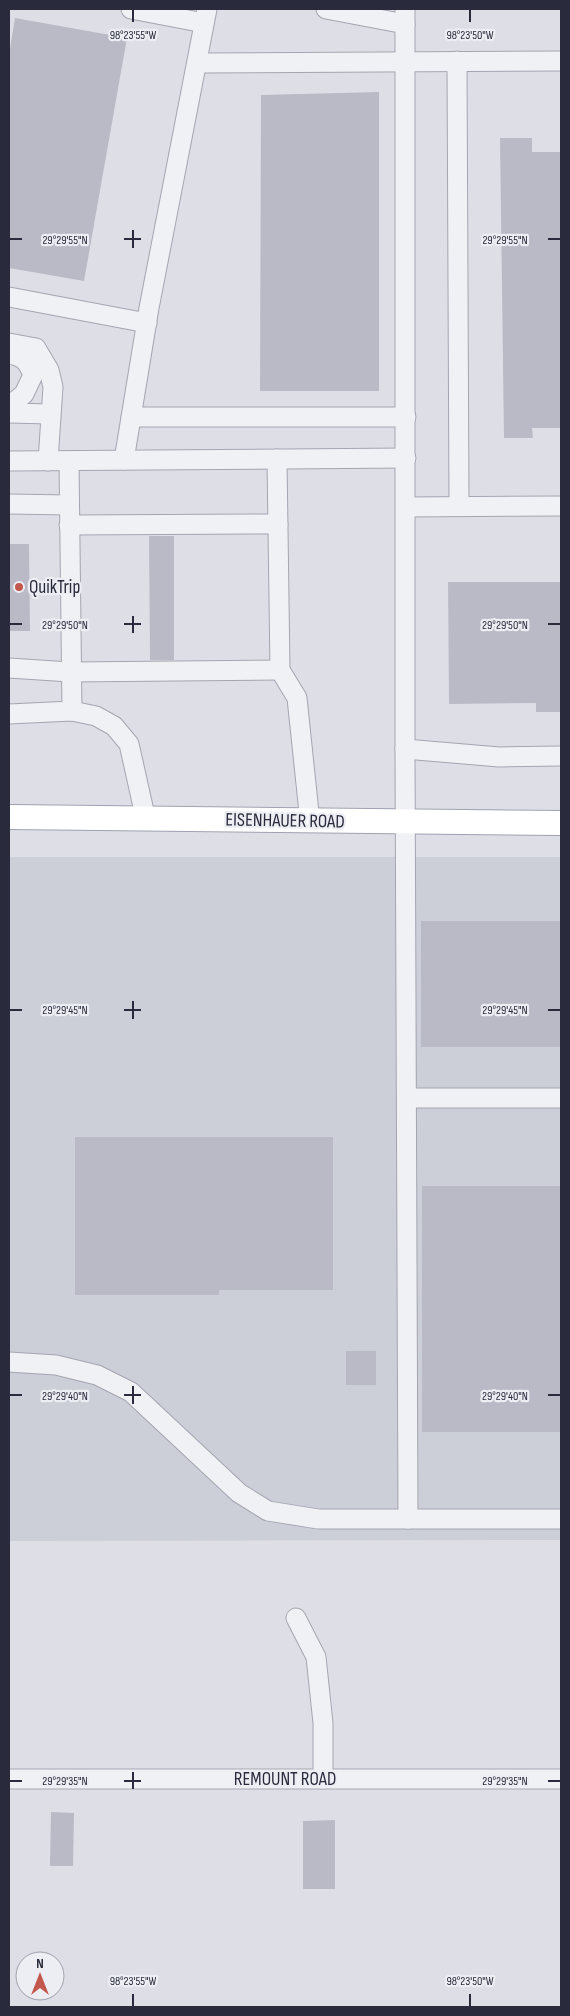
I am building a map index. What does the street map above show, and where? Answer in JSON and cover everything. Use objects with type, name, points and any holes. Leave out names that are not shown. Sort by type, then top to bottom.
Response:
[{"type":"main road","name":"EISENHAUER ROAD","points":[[9,817],[561,824]]},
{"type":"street","points":[[124,460],[147,323],[206,16],[131,9]]},
{"type":"street","points":[[326,9],[405,16],[408,1519]]},
{"type":"street","points":[[457,61],[459,506]]},
{"type":"street","points":[[197,63],[561,61]]},
{"type":"street","points":[[9,297],[147,323]]},
{"type":"street","points":[[9,343],[36,348],[49,370],[53,387],[48,461]]},
{"type":"street","points":[[9,354],[28,362],[33,375],[24,394],[9,406]]},
{"type":"street","points":[[9,413],[50,414]]},
{"type":"street","points":[[131,417],[406,417]]},
{"type":"street","points":[[9,461],[406,458]]},
{"type":"street","points":[[277,459],[280,670],[297,698],[310,822]]},
{"type":"street","points":[[69,461],[70,672],[72,711]]},
{"type":"street","points":[[9,504],[69,505]]},
{"type":"street","points":[[406,507],[561,506]]},
{"type":"street","points":[[69,525],[278,524]]},
{"type":"street","points":[[9,668],[70,672],[280,670]]},
{"type":"street","points":[[9,714],[72,711],[96,716],[114,726],[129,744],[146,820]]},
{"type":"street","points":[[405,749],[499,757],[561,756]]},
{"type":"street","points":[[407,1098],[561,1098]]},
{"type":"street","points":[[9,1362],[56,1364],[97,1375],[131,1392],[239,1493],[268,1511],[318,1519],[561,1519]]},
{"type":"street","points":[[296,1618],[316,1657],[323,1723],[323,1779]]},
{"type":"street","name":"REMOUNT ROAD","points":[[9,1779],[561,1779]]},
{"type":"shaded area","points":[[9,857],[561,857],[561,1540],[9,1541]]},
{"type":"building","points":[[15,18],[127,38],[84,281],[9,268],[9,55]]},
{"type":"building","points":[[379,92],[379,391],[260,391],[261,95]]},
{"type":"building","points":[[500,138],[532,138],[532,152],[561,152],[561,428],[532,428],[533,438],[504,438]]},
{"type":"building","points":[[149,536],[174,536],[174,660],[150,660]]},
{"type":"building","name":"QuikTrip","points":[[9,544],[29,544],[30,631],[9,631]]},
{"type":"building","points":[[448,582],[561,582],[561,712],[536,712],[536,703],[449,704]]},
{"type":"building","points":[[421,921],[561,921],[561,1047],[421,1047]]},
{"type":"building","points":[[75,1137],[333,1137],[333,1290],[219,1290],[219,1295],[75,1295]]},
{"type":"building","points":[[422,1186],[561,1186],[561,1432],[422,1432]]},
{"type":"building","points":[[346,1351],[376,1351],[376,1385],[346,1385]]},
{"type":"building","points":[[51,1812],[74,1813],[73,1866],[50,1866]]},
{"type":"building","points":[[335,1820],[335,1889],[303,1889],[303,1821]]},
{"type":"place","name":"QuikTrip","points":[[19,587]]}]
